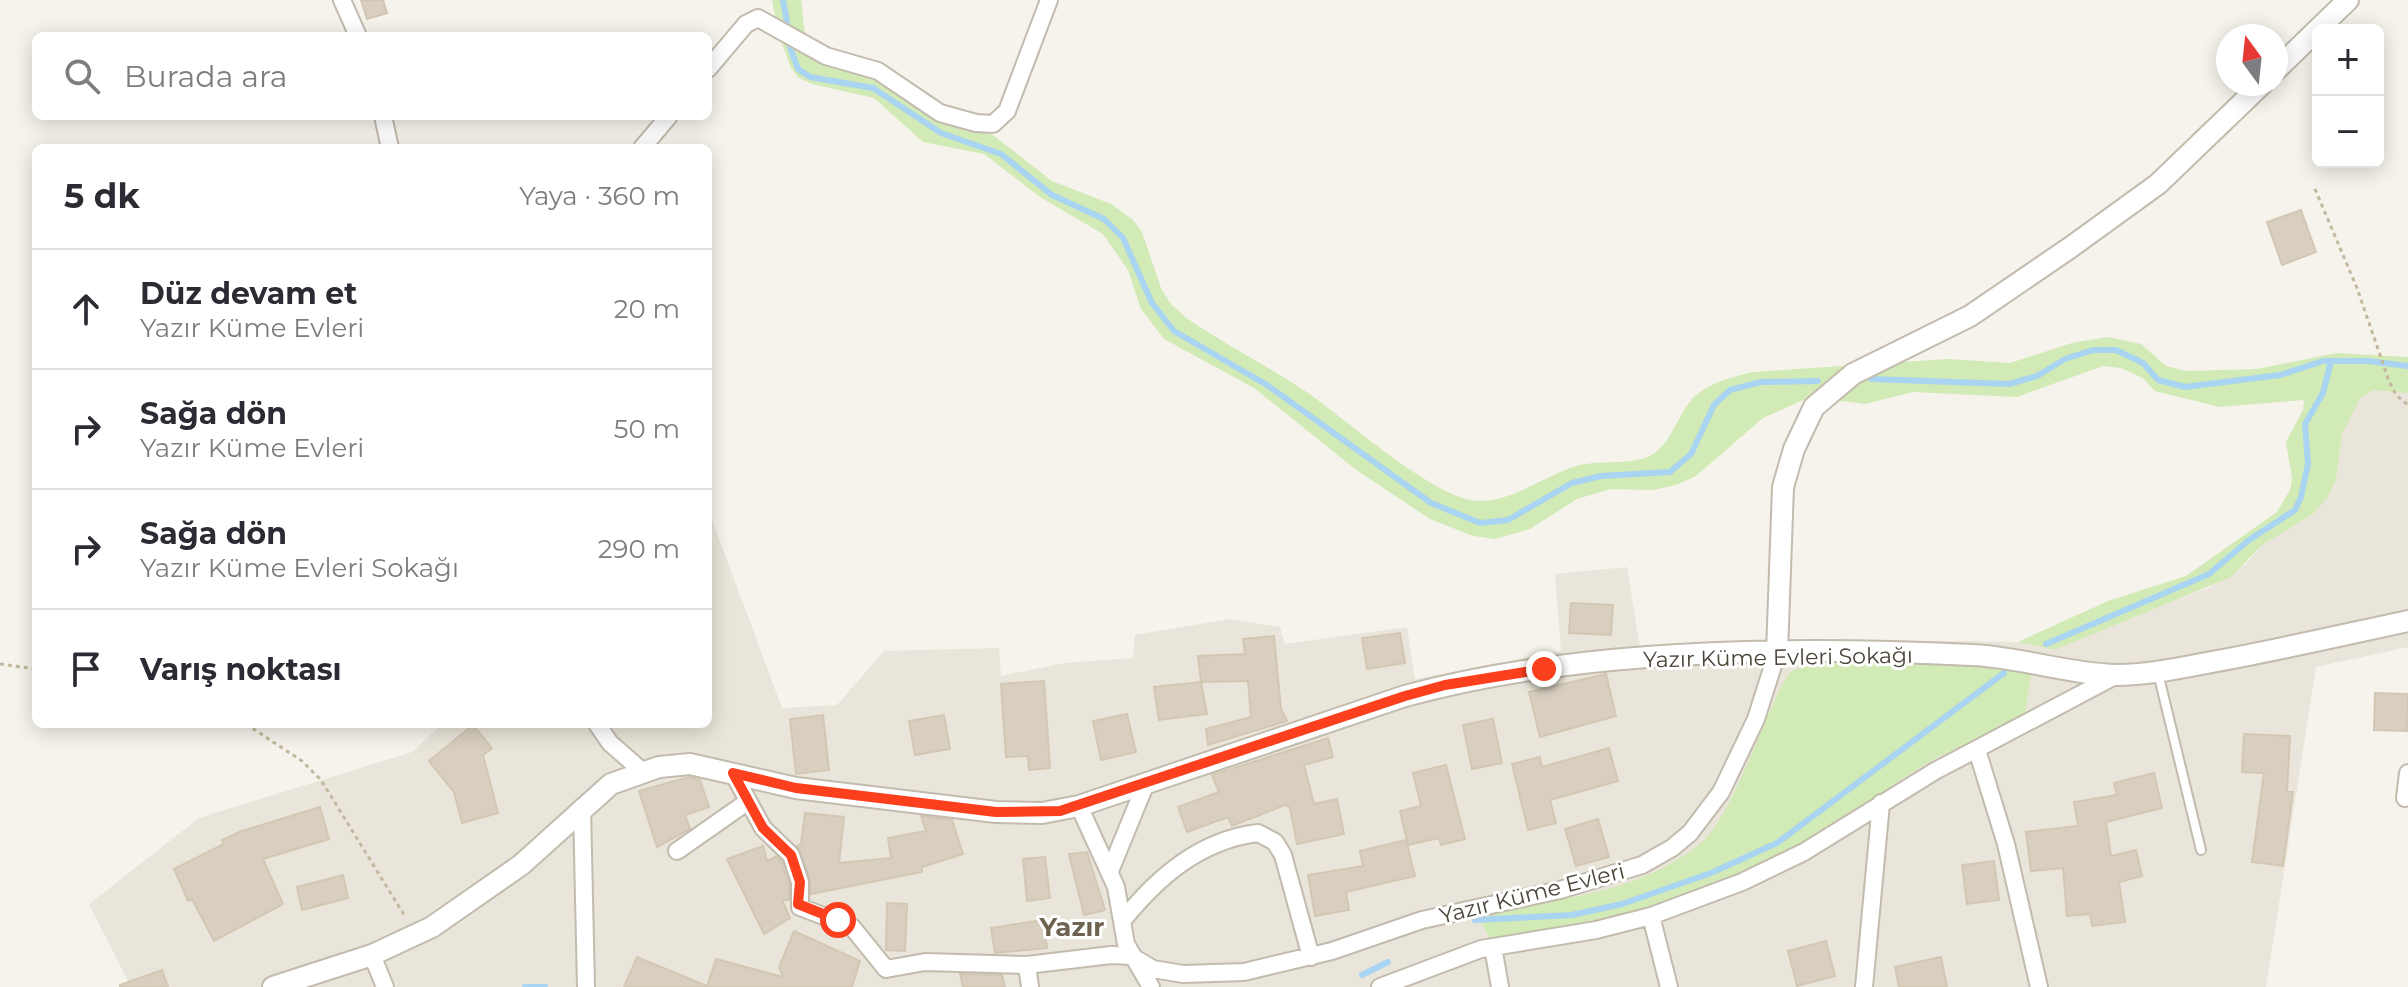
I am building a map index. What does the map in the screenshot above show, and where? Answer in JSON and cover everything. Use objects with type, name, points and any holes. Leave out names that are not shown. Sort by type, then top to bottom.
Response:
[{"type":"street","points":[[342,0],[356,32]]},
{"type":"street","points":[[712,64],[746,24],[758,18],[826,56],[878,71],[940,113],[976,123],[993,124],[1007,111],[1049,0]]},
{"type":"street","points":[[2288,58],[2348,0]]},
{"type":"street","points":[[1777,653],[1783,487],[1794,449],[1814,407],[1853,374],[1970,316],[2084,238],[2158,184],[2250,96]]},
{"type":"street","points":[[384,120],[389,144]]},
{"type":"street","points":[[645,144],[666,120]]},
{"type":"street","name":"Yazır Küme Evleri Sokağı","points":[[273,987],[372,955],[416,935],[495,886],[611,784],[642,771],[690,764],[796,788],[996,812],[1042,813],[1079,806],[1445,685],[1558,667],[1777,653],[1970,655],[2117,675],[2158,672],[2408,621]]},
{"type":"street","name":"Yazır Küme Evleri","points":[[886,969],[925,962],[1027,965],[1131,956],[1153,969],[1212,975],[1244,972],[1311,957],[1422,920],[1560,890],[1622,872],[1672,848],[1697,825],[1721,792],[1756,719],[1777,653]]},
{"type":"street","name":"Yazır Küme Evleri","points":[[1380,987],[1455,957],[1493,947],[1596,930],[1651,916],[1775,868],[1881,803],[2117,675]]},
{"type":"street","points":[[600,728],[610,743],[642,771]]},
{"type":"street","points":[[1977,750],[2006,844],[2039,987]]},
{"type":"street","points":[[733,773],[763,828],[791,855],[800,882],[800,907],[852,927],[886,969],[882,987]]},
{"type":"street","points":[[2405,798],[2408,773]]},
{"type":"street","points":[[1110,871],[1146,783]]},
{"type":"street","points":[[677,851],[747,802]]},
{"type":"street","points":[[1864,987],[1881,803]]},
{"type":"street","points":[[1079,806],[1110,871],[1131,956],[1151,987]]},
{"type":"street","points":[[582,807],[586,987]]},
{"type":"street","points":[[1123,920],[1182,861],[1217,842],[1258,833],[1275,842],[1283,855],[1311,957]]},
{"type":"street","points":[[1651,916],[1669,987]]},
{"type":"street","name":"Yazır Küme Evleri","points":[[1493,947],[1500,987]]},
{"type":"street","points":[[372,955],[385,987]]},
{"type":"street","points":[[1027,965],[1030,987]]},
{"type":"lane","points":[[2158,672],[2201,850]]},
{"type":"path","points":[[2315,189],[2357,288],[2389,381],[2396,395],[2408,405]]},
{"type":"path","points":[[0,664],[32,668]]},
{"type":"path","points":[[252,728],[302,761],[321,780],[416,935]]},
{"type":"shaded area","name":"Yazır","points":[[2391,389],[2408,393],[2408,647],[2316,667],[2266,987],[131,987],[89,904],[199,818],[412,752],[438,728],[712,728],[712,520],[782,708],[837,705],[884,651],[999,648],[1001,676],[1064,663],[1133,658],[1135,635],[1231,619],[1280,627],[1285,644],[1407,627],[1415,679],[1561,651],[1555,574],[1627,567],[1640,648],[1760,641],[1975,641],[2018,642],[2055,650],[2128,617],[2208,588],[2246,564],[2262,545],[2313,514],[2336,480],[2342,434],[2350,413],[2360,398],[2373,390]]},
{"type":"green space","points":[[772,0],[801,0],[807,52],[832,66],[884,83],[936,120],[993,135],[1052,181],[1111,204],[1132,219],[1142,232],[1161,288],[1170,303],[1185,317],[1305,391],[1415,473],[1461,497],[1491,500],[1579,465],[1633,461],[1652,455],[1667,440],[1689,403],[1702,390],[1752,372],[1948,359],[2010,363],[2072,343],[2108,337],[2141,344],[2166,366],[2186,371],[2257,369],[2337,353],[2408,357],[2408,393],[2373,390],[2360,398],[2342,434],[2336,480],[2327,498],[2313,514],[2262,545],[2231,577],[2055,650],[2018,642],[2108,601],[2186,576],[2277,512],[2290,490],[2292,478],[2286,442],[2303,410],[2304,400],[2220,407],[2155,391],[2143,378],[2121,368],[2103,366],[2017,397],[1913,392],[1865,404],[1810,397],[1763,418],[1696,476],[1676,485],[1653,490],[1611,489],[1577,499],[1530,529],[1495,539],[1473,536],[1430,519],[1355,469],[1254,388],[1164,339],[1141,309],[1128,270],[1103,234],[1040,197],[984,154],[923,142],[874,98],[812,84],[799,78],[791,68],[779,35]]},
{"type":"green space","points":[[1968,663],[2028,670],[2031,676],[2025,714],[1922,766],[1827,832],[1748,873],[1664,903],[1577,924],[1489,938],[1478,914],[1623,884],[1651,874],[1702,842],[1728,804],[1776,697],[1792,671],[1828,664]]},
{"type":"building","points":[[361,0],[383,0],[387,13],[367,19]]},
{"type":"building","points":[[2301,210],[2316,252],[2282,265],[2267,222]]},
{"type":"building","points":[[1571,603],[1613,605],[1611,635],[1569,633]]},
{"type":"building","points":[[1400,633],[1405,663],[1367,669],[1362,638]]},
{"type":"building","points":[[1274,636],[1281,709],[1287,721],[1208,745],[1206,729],[1251,717],[1248,681],[1201,682],[1198,656],[1245,654],[1243,639]]},
{"type":"building","points":[[1606,674],[1616,716],[1540,737],[1529,692]]},
{"type":"building","points":[[1044,681],[1050,768],[1029,770],[1028,756],[1006,757],[1001,684]]},
{"type":"building","points":[[1201,682],[1207,714],[1159,720],[1154,687]]},
{"type":"building","points":[[2375,693],[2408,694],[2407,731],[2374,730]]},
{"type":"building","points":[[1127,714],[1136,752],[1101,760],[1093,721]]},
{"type":"building","points":[[823,715],[829,770],[796,774],[790,719]]},
{"type":"building","points":[[944,715],[950,749],[915,755],[909,721]]},
{"type":"building","points":[[1493,719],[1502,763],[1472,769],[1463,725]]},
{"type":"building","points":[[469,728],[475,728],[492,748],[483,755],[498,813],[462,823],[454,792],[429,761]]},
{"type":"building","points":[[2244,734],[2290,736],[2287,792],[2293,792],[2283,866],[2252,862],[2264,773],[2242,772]]},
{"type":"building","points":[[1328,738],[1333,757],[1304,765],[1314,804],[1337,799],[1344,834],[1297,844],[1290,808],[1285,805],[1232,826],[1228,817],[1187,832],[1178,807],[1219,792],[1212,775]]},
{"type":"building","points":[[1609,748],[1618,781],[1550,800],[1556,823],[1528,830],[1512,764],[1540,757],[1542,767]]},
{"type":"building","points":[[1446,765],[1465,839],[1441,845],[1439,838],[1408,845],[1400,811],[1421,806],[1413,773]]},
{"type":"building","points":[[2154,773],[2162,808],[2106,822],[2111,856],[2136,850],[2142,876],[2119,882],[2125,922],[2092,926],[2090,914],[2067,916],[2063,868],[2031,871],[2026,832],[2078,826],[2074,802],[2117,795],[2114,783]]},
{"type":"building","points":[[689,777],[700,780],[709,807],[685,815],[690,829],[657,847],[639,791]]},
{"type":"building","points":[[320,807],[329,839],[263,859],[283,904],[214,941],[192,899],[188,901],[174,869],[224,844],[222,840],[242,831]]},
{"type":"building","points":[[805,813],[844,817],[839,863],[891,858],[888,838],[926,831],[921,816],[952,820],[963,854],[922,867],[922,872],[811,894],[810,879],[797,846],[801,844]]},
{"type":"building","points":[[1598,819],[1609,857],[1576,866],[1565,829]]},
{"type":"building","points":[[1406,840],[1415,876],[1346,892],[1349,910],[1315,916],[1308,875],[1363,866],[1360,851]]},
{"type":"building","points":[[763,846],[767,861],[777,856],[781,861],[789,884],[789,900],[782,900],[790,918],[764,934],[727,859]]},
{"type":"building","points":[[1087,852],[1105,910],[1084,915],[1069,854]]},
{"type":"building","points":[[1045,857],[1050,898],[1027,901],[1023,859]]},
{"type":"building","points":[[1994,861],[1999,900],[1967,904],[1962,865]]},
{"type":"building","points":[[343,875],[348,898],[302,910],[297,887]]},
{"type":"building","points":[[887,903],[907,904],[905,951],[886,950]]},
{"type":"building","points":[[1043,920],[1047,948],[995,953],[991,928]]},
{"type":"building","points":[[794,931],[860,961],[852,987],[624,987],[637,957],[707,986],[716,959],[783,977],[779,967]]},
{"type":"building","points":[[1826,941],[1835,976],[1797,986],[1788,951]]},
{"type":"building","points":[[1941,957],[1947,987],[1899,987],[1895,967]]},
{"type":"building","points":[[162,970],[168,987],[120,987],[120,985]]},
{"type":"building","points":[[960,974],[1002,975],[1005,987],[963,987]]},
{"type":"waterway","points":[[783,0],[787,22]]},
{"type":"waterway","points":[[790,47],[798,69],[810,77],[873,88],[941,133],[1001,154],[1052,195],[1104,219],[1123,238],[1152,303],[1174,331],[1267,385],[1431,503],[1480,523],[1508,520],[1572,483],[1601,476],[1670,472],[1691,454],[1714,405],[1730,390],[1761,382],[1818,381]]},
{"type":"waterway","points":[[1871,379],[2009,384],[2037,376],[2065,359],[2093,350],[2116,350],[2143,363],[2158,380],[2185,387],[2280,375],[2323,361],[2368,361],[2408,366]]},
{"type":"waterway","points":[[2046,644],[2209,574],[2249,540],[2295,510],[2308,464],[2305,424],[2323,393],[2331,361]]},
{"type":"waterway","points":[[1475,920],[1572,915],[1622,904],[1711,873],[1777,843],[2004,673]]},
{"type":"waterway","points":[[1362,975],[1388,962]]},
{"type":"waterway","points":[[525,987],[545,987]]},
{"type":"district","name":"Yazır","points":[[1072,927]]},
{"type":"route","points":[[838,920],[800,907],[797,900],[800,882],[791,855],[763,828],[733,773],[796,788],[996,812],[1060,811],[1405,696],[1491,676],[1544,669]]}]
